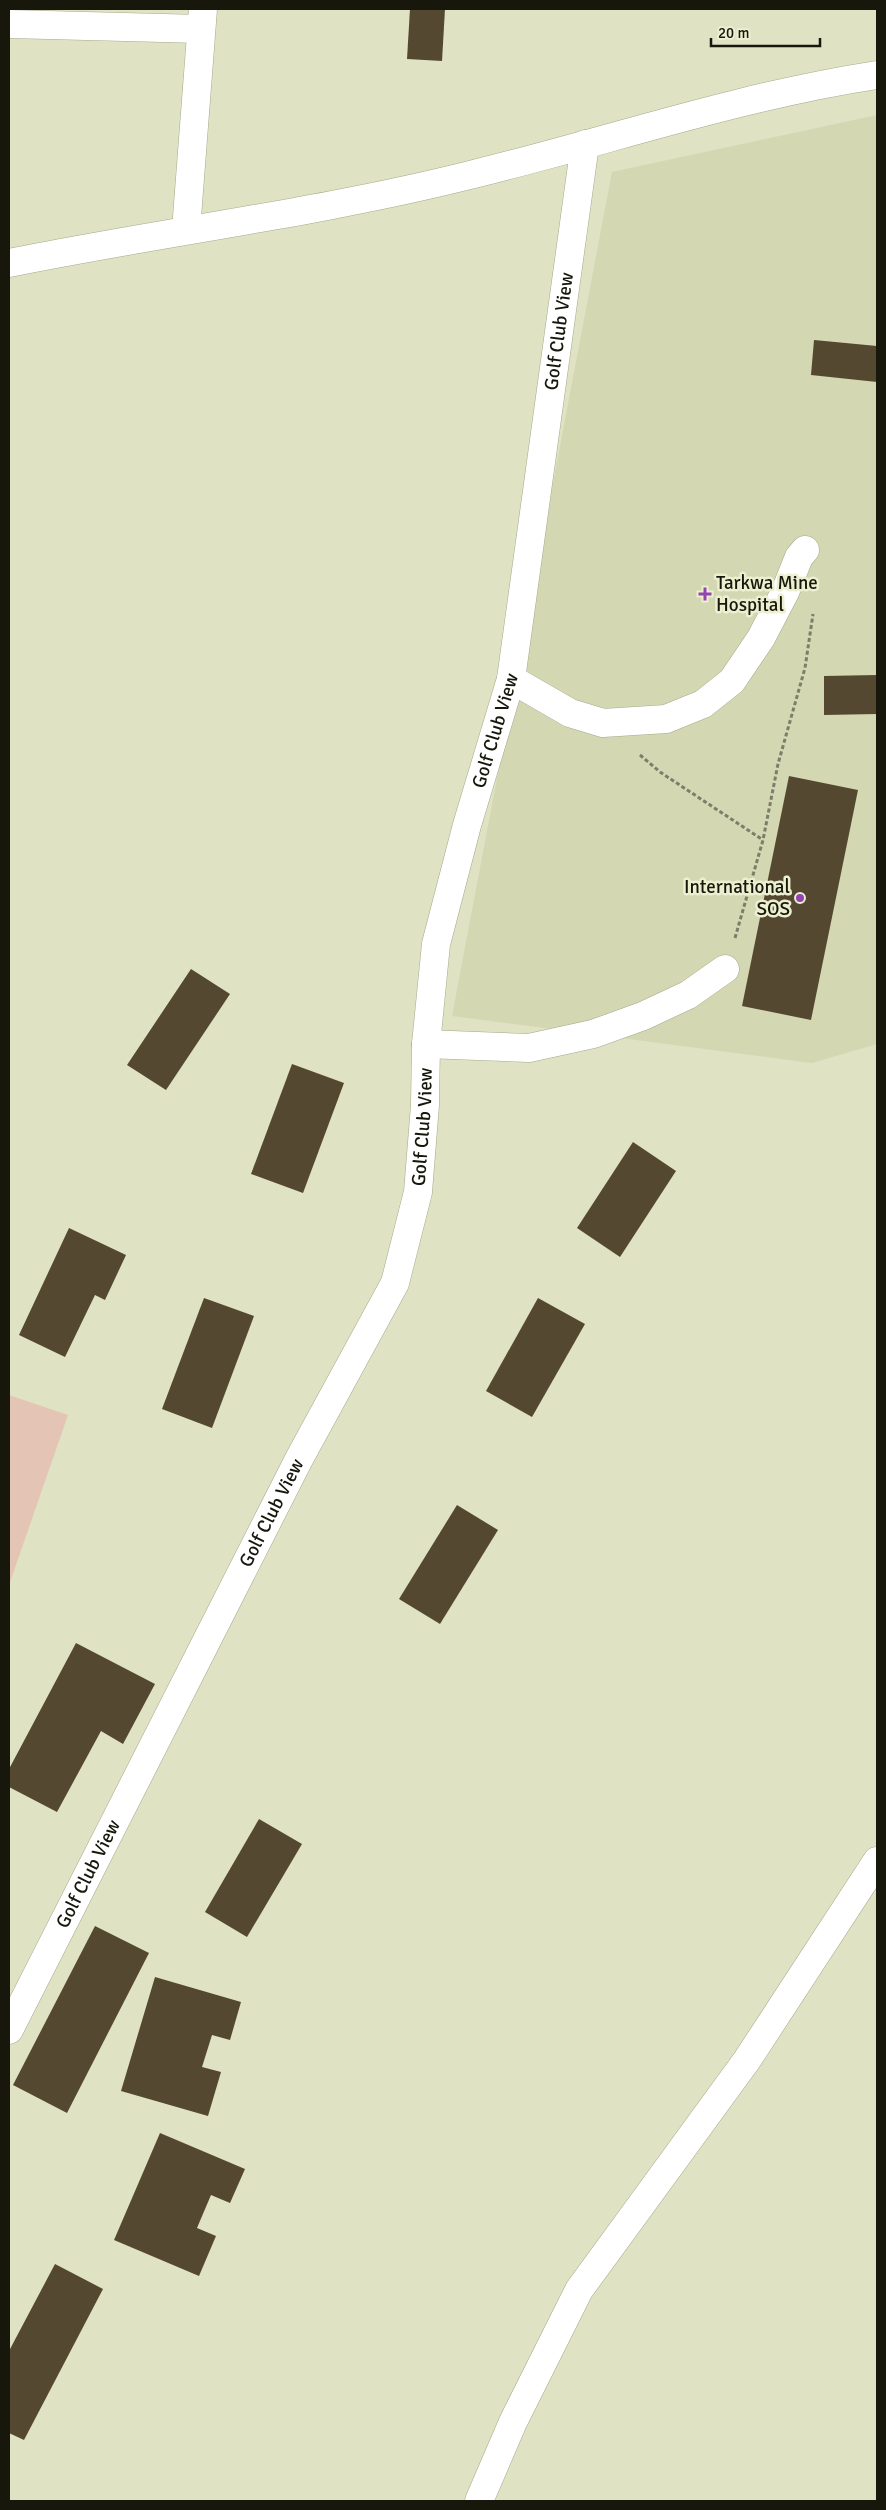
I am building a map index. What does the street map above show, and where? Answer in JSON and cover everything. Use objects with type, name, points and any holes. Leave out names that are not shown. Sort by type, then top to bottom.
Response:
[{"type":"street","points":[[9,24],[202,19],[186,230]]},
{"type":"street","points":[[9,263],[295,211],[468,176],[702,112],[838,81],[877,75]]},
{"type":"street","name":"Golf Club View","points":[[9,2030],[299,1459],[395,1283],[418,1192],[425,1105],[426,1044],[436,944],[511,679],[585,144]]},
{"type":"street","points":[[511,679],[570,713],[603,724],[666,719],[703,704],[732,681],[761,638],[805,550]]},
{"type":"street","points":[[426,1044],[529,1048],[593,1034],[643,1016],[688,995],[725,970]]},
{"type":"street","points":[[479,2501],[513,2422],[579,2290],[747,2060],[877,1862]]},
{"type":"path","points":[[725,970],[763,840],[778,764],[805,668],[814,606]]},
{"type":"path","points":[[603,724],[660,772],[763,840]]},
{"type":"shaded area","name":"Tarkwa Mine Hospital","points":[[877,115],[877,1044],[812,1063],[452,1016],[612,172]]},
{"type":"shaded area","points":[[9,1395],[68,1415],[9,1585]]},
{"type":"building","points":[[410,9],[445,9],[442,61],[407,59]]},
{"type":"building","points":[[814,340],[877,346],[877,382],[811,375]]},
{"type":"building","points":[[877,675],[877,714],[824,715],[824,676]]},
{"type":"building","name":"International SOS","points":[[789,776],[858,790],[811,1020],[742,1006]]},
{"type":"building","points":[[191,969],[230,994],[166,1090],[127,1065]]},
{"type":"building","points":[[292,1064],[344,1083],[303,1193],[251,1174]]},
{"type":"building","points":[[633,1142],[676,1171],[620,1257],[577,1228]]},
{"type":"building","points":[[69,1228],[126,1255],[105,1300],[95,1295],[65,1357],[19,1335]]},
{"type":"building","points":[[204,1298],[254,1316],[212,1428],[162,1409]]},
{"type":"building","points":[[538,1298],[585,1324],[532,1417],[486,1391]]},
{"type":"building","points":[[457,1505],[498,1530],[440,1624],[399,1599]]},
{"type":"building","points":[[76,1643],[155,1684],[123,1744],[101,1731],[57,1812],[9,1787],[9,1769]]},
{"type":"building","points":[[259,1819],[302,1844],[247,1937],[205,1912]]},
{"type":"building","points":[[95,1926],[149,1953],[67,2113],[13,2085]]},
{"type":"building","points":[[155,1977],[241,2002],[230,2040],[212,2035],[202,2067],[221,2072],[208,2116],[121,2091]]},
{"type":"building","points":[[160,2133],[245,2169],[230,2203],[211,2195],[197,2228],[216,2236],[199,2276],[114,2240]]},
{"type":"building","points":[[55,2264],[103,2289],[24,2440],[9,2433],[9,2351]]},
{"type":"place","name":"Tarkwa Mine Hospital","points":[[705,594]]},
{"type":"place","name":"International SOS","points":[[800,898]]}]
